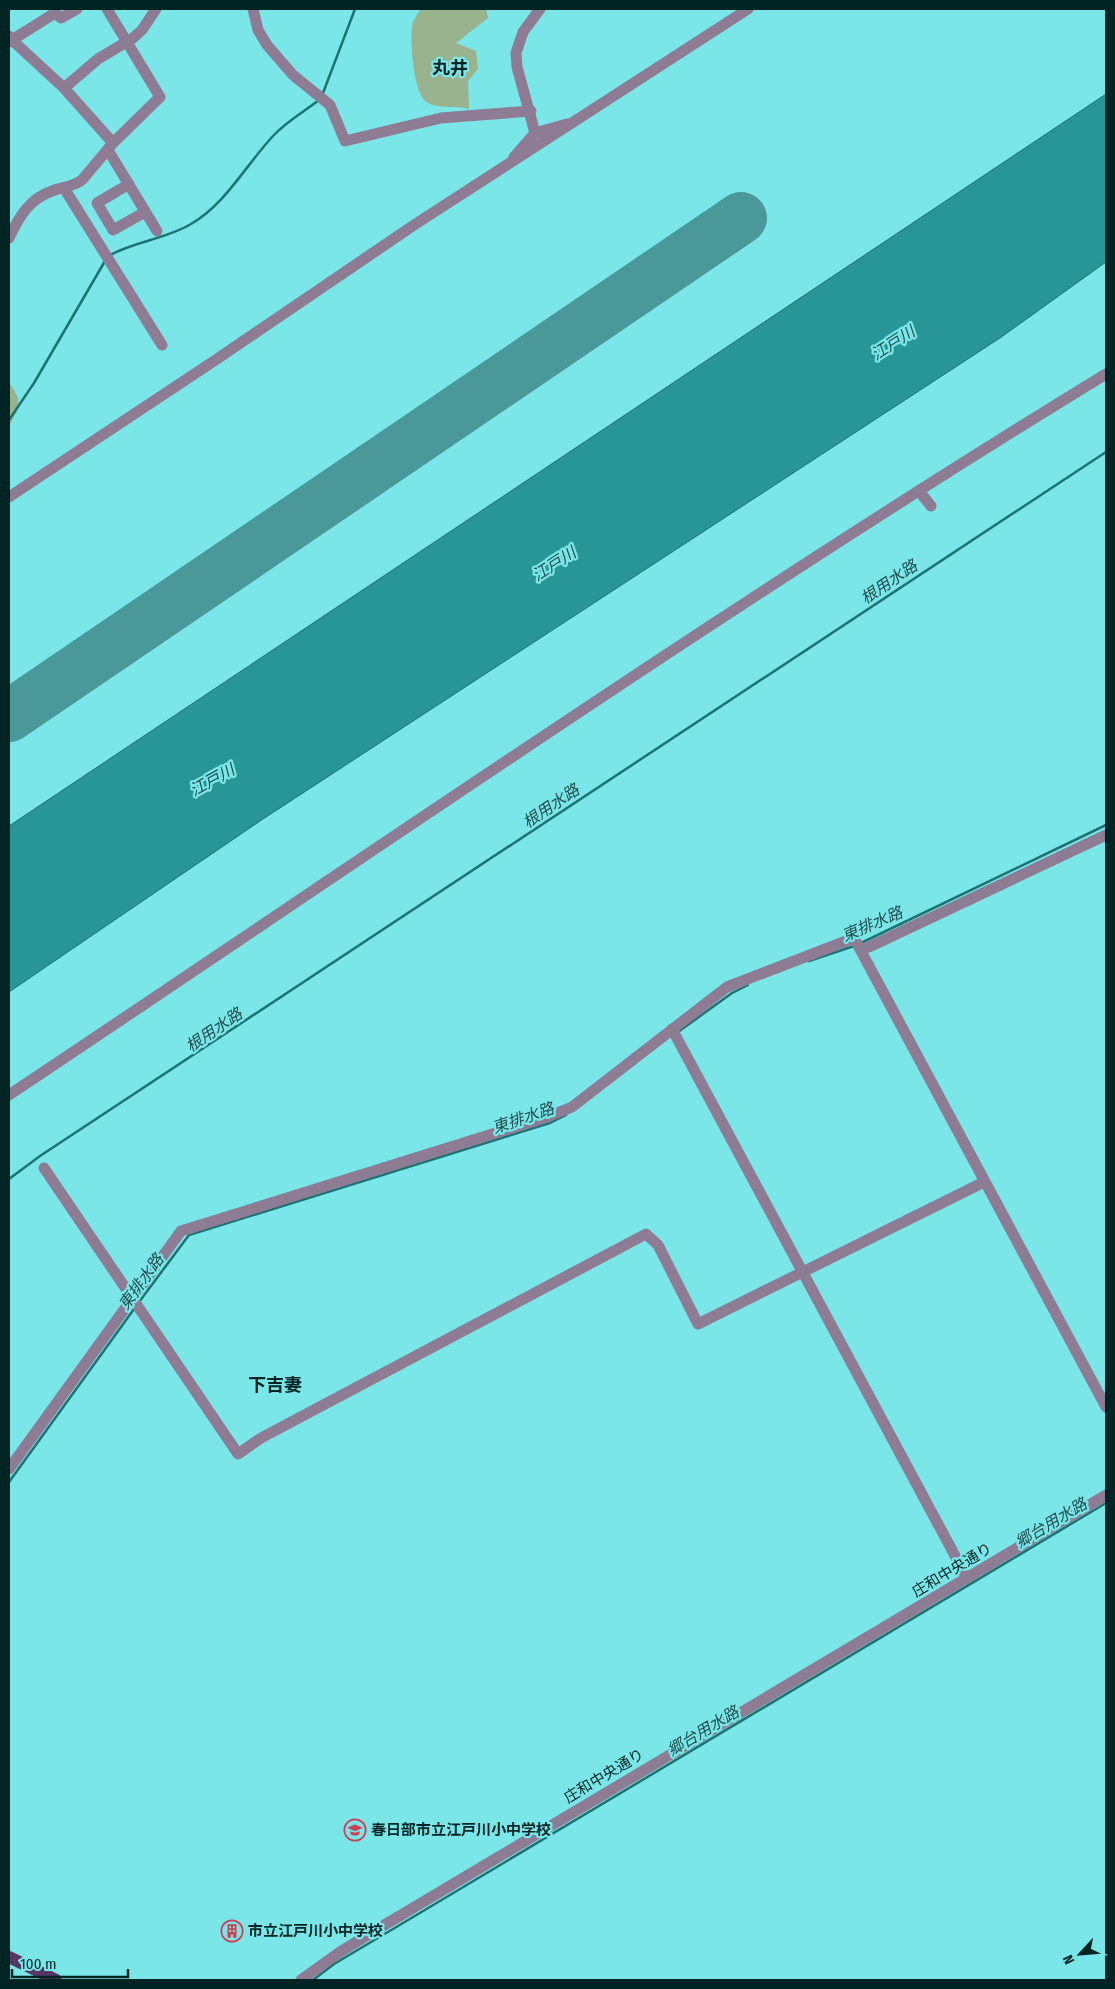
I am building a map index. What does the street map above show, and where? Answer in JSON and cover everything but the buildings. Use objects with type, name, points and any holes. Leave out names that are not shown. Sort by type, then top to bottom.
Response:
[{"type":"main road","points":[[9,1957],[56,1980]]},
{"type":"street","points":[[77,9],[61,18],[55,13],[10,39],[64,88],[110,147],[157,231]]},
{"type":"street","points":[[9,238],[20,214],[33,201],[51,191],[64,188],[82,180],[110,147],[160,97],[107,9]]},
{"type":"street","points":[[64,88],[98,59],[142,30],[156,9]]},
{"type":"street","points":[[253,9],[258,30],[267,45],[293,75],[330,105],[345,141],[441,118],[531,111]]},
{"type":"street","points":[[535,134],[531,111],[517,68],[516,53],[523,32],[540,9]]},
{"type":"street","points":[[9,497],[407,230],[748,9]]},
{"type":"street","points":[[512,162],[515,154],[535,134],[561,124],[574,123]]},
{"type":"street","points":[[129,184],[97,203],[113,230],[146,212]]},
{"type":"street","points":[[64,188],[162,345]]},
{"type":"street","points":[[9,1095],[659,660],[919,491],[1106,374]]},
{"type":"street","points":[[919,491],[930,506]]},
{"type":"street","points":[[859,945],[869,947],[1106,835]]},
{"type":"street","points":[[9,1469],[181,1231],[572,1107],[736,982],[854,938],[1106,1407]]},
{"type":"street","points":[[672,1029],[967,1578]]},
{"type":"street","points":[[44,1168],[238,1454],[261,1438],[646,1234],[658,1245],[698,1324],[984,1182]]},
{"type":"street","name":"庄和中央通り","points":[[301,1980],[340,1952],[371,1933],[1106,1495]]},
{"type":"green space","points":[[421,9],[486,9],[488,18],[456,43],[476,51],[478,69],[468,81],[469,109],[429,104],[421,95],[413,63],[412,29],[413,22]]},
{"type":"green space","points":[[9,383],[18,400],[18,409],[9,426]]},
{"type":"water","name":"江戸川","points":[[1106,94],[1106,262],[1000,338],[263,819],[9,992],[9,826]]},
{"type":"waterway","points":[[323,93],[355,9]]},
{"type":"waterway","points":[[110,255],[130,246],[181,229],[204,216],[226,194],[274,135],[319,100]]},
{"type":"waterway","points":[[9,420],[34,383],[105,261]]},
{"type":"waterway","name":"根用水路","points":[[9,1179],[40,1156],[1106,452]]},
{"type":"waterway","name":"東排水路","points":[[861,943],[1106,825]]},
{"type":"waterway","name":"東排水路","points":[[809,961],[854,946]]},
{"type":"waterway","name":"東排水路","points":[[678,1032],[732,993],[748,985]]},
{"type":"waterway","name":"東排水路","points":[[139,1302],[189,1235],[550,1123],[566,1115]]},
{"type":"waterway","name":"東排水路","points":[[9,1482],[134,1309]]},
{"type":"waterway","name":"郷台用水路","points":[[313,1980],[334,1964],[1106,1503]]},
{"type":"runway","points":[[9,716],[741,218]]},
{"type":"place","name":"春日部市立江戸川小中学校","points":[[355,1830]]},
{"type":"place","name":"市立江戸川小中学校","points":[[232,1931]]},
{"type":"district","name":"丸井","points":[[450,68]]},
{"type":"district","name":"下吉妻","points":[[275,1385]]}]
